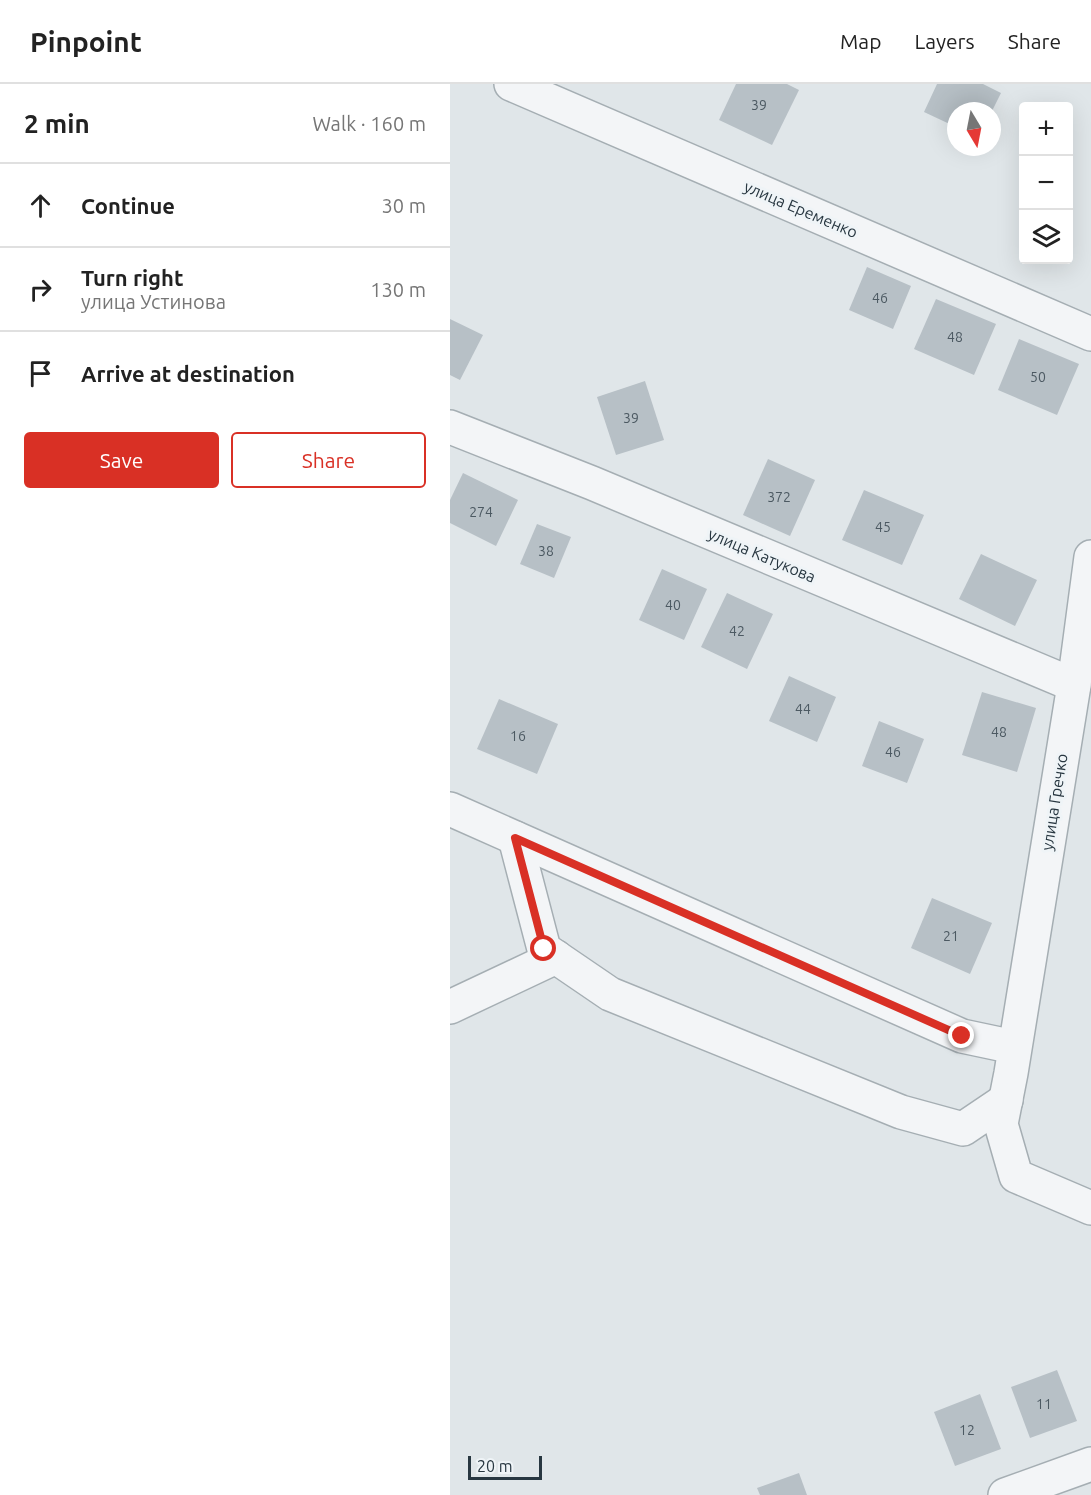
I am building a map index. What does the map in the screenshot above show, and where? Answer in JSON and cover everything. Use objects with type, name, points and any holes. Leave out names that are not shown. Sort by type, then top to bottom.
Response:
[{"type":"street","name":"улица Еременко","points":[[511,84],[1091,334]]},
{"type":"street","name":"улица Катукова","points":[[450,427],[603,488],[1074,685]]},
{"type":"street","name":"улица Гречко","points":[[1091,557],[1074,685],[1001,1124],[1016,1176],[1091,1208]]},
{"type":"street","points":[[450,809],[962,1036],[1014,1047]]},
{"type":"street","points":[[515,838],[544,949],[610,994],[902,1112],[963,1130],[1006,1100]]},
{"type":"street","points":[[450,1007],[556,957]]},
{"type":"street","points":[[1005,1495],[1091,1464]]},
{"type":"building","points":[[736,84],[787,84],[799,90],[772,145],[719,120]]},
{"type":"building","points":[[937,84],[983,84],[1001,93],[996,102],[947,102],[947,123],[924,112]]},
{"type":"building","points":[[867,267],[911,286],[893,329],[849,310]]},
{"type":"building","points":[[936,299],[996,324],[974,375],[914,349]]},
{"type":"building","points":[[450,319],[483,335],[460,380],[450,375]]},
{"type":"building","points":[[1019,339],[1079,364],[1057,415],[998,390]]},
{"type":"building","points":[[645,381],[664,440],[616,455],[597,397]]},
{"type":"building","points":[[768,459],[815,480],[790,536],[743,515]]},
{"type":"building","points":[[463,473],[518,500],[496,546],[450,523],[450,500]]},
{"type":"building","points":[[864,490],[924,515],[902,565],[842,540]]},
{"type":"building","points":[[537,524],[571,537],[554,578],[520,564]]},
{"type":"building","points":[[981,554],[1037,580],[1015,626],[959,599]]},
{"type":"building","points":[[662,569],[707,589],[684,640],[639,620]]},
{"type":"building","points":[[727,593],[773,614],[747,669],[701,647]]},
{"type":"building","points":[[789,676],[836,697],[817,742],[769,721]]},
{"type":"building","points":[[982,692],[1036,708],[1017,772],[962,755]]},
{"type":"building","points":[[499,699],[558,724],[537,774],[477,749]]},
{"type":"building","points":[[879,721],[924,739],[907,783],[862,766]]},
{"type":"building","points":[[932,898],[992,923],[970,974],[911,948]]},
{"type":"building","points":[[1057,1370],[1077,1421],[1030,1438],[1011,1387]]},
{"type":"building","points":[[980,1394],[1001,1449],[955,1466],[934,1412]]},
{"type":"building","points":[[799,1473],[807,1495],[760,1495],[757,1488]]},
{"type":"route","points":[[544,949],[515,838],[962,1036]]}]
